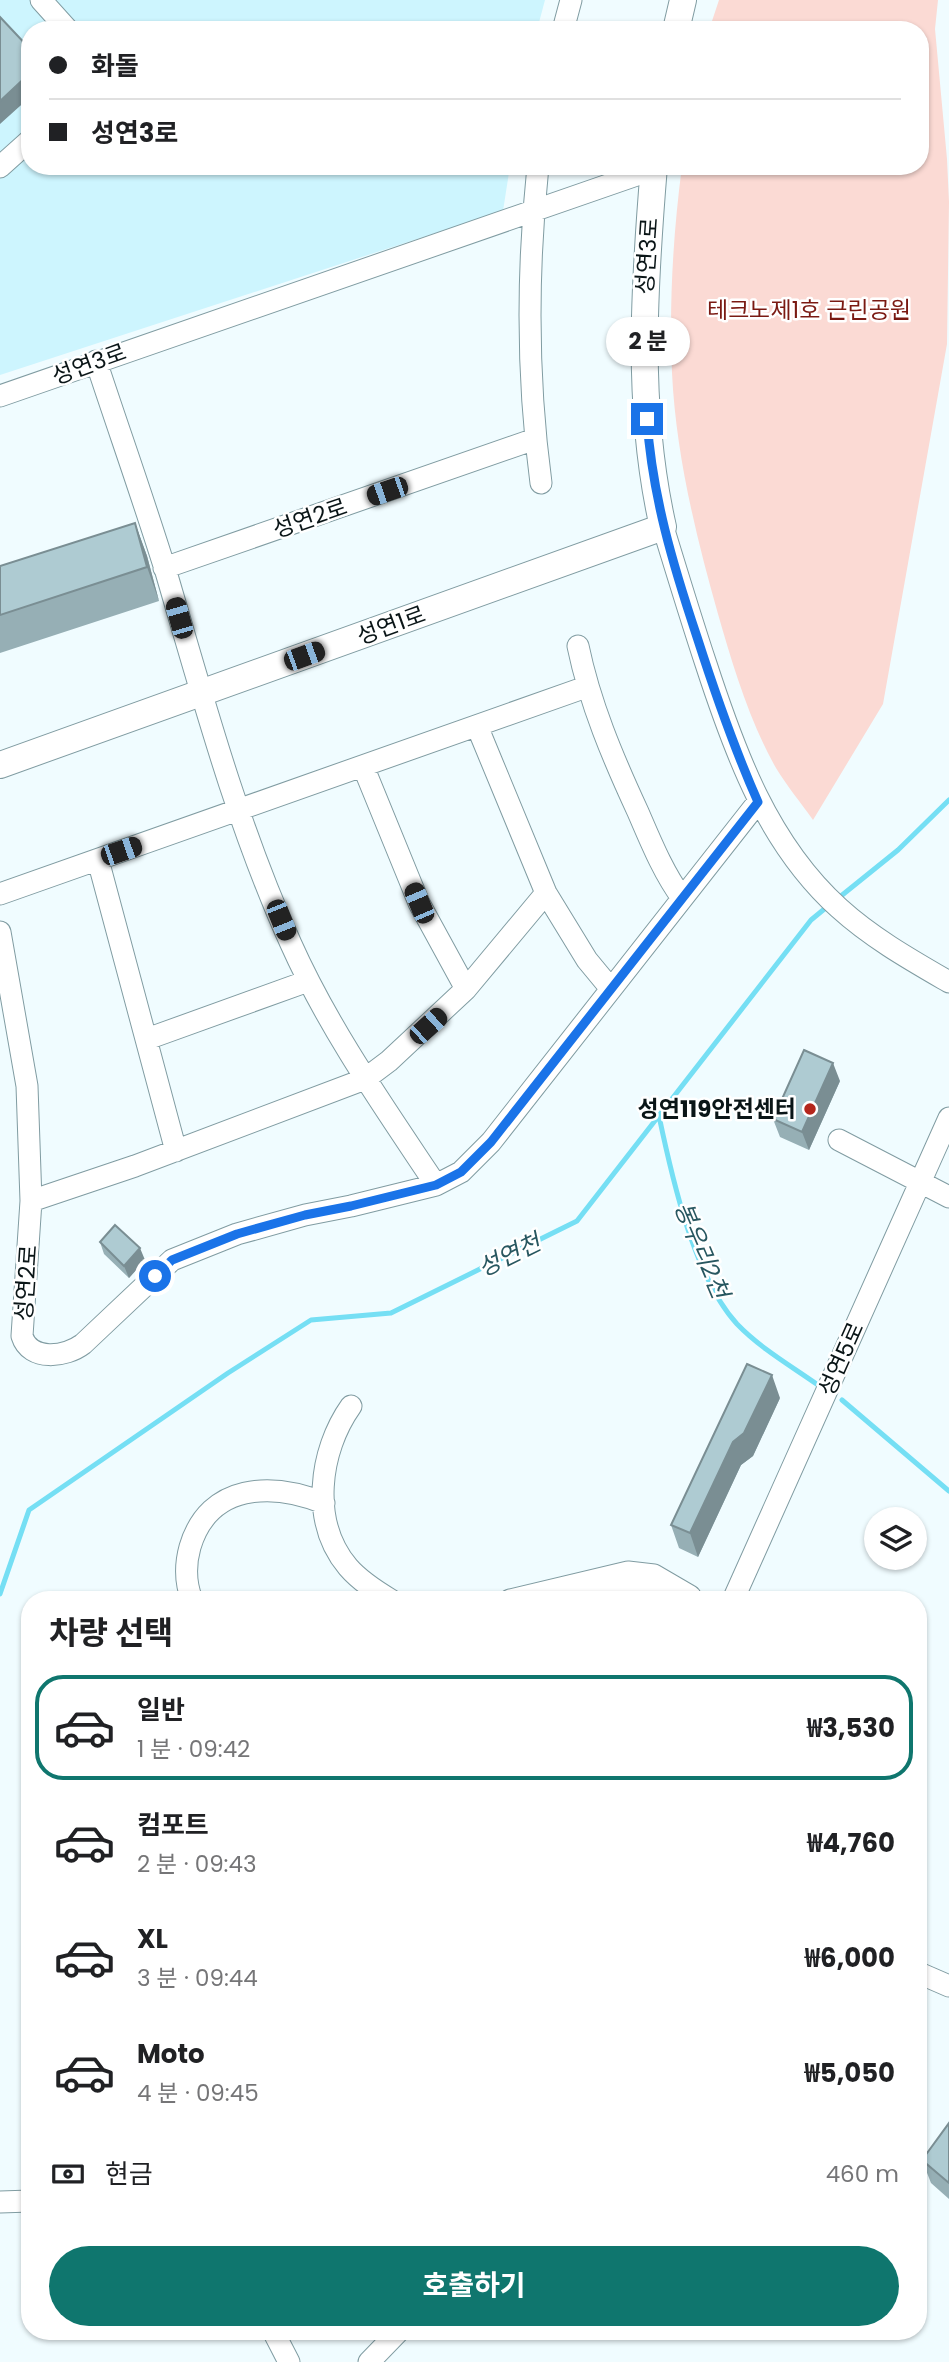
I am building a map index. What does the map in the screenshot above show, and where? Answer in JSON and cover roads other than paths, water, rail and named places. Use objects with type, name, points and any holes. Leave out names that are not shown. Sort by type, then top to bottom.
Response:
[{"type":"main road","points":[[678,21],[683,0]]},
{"type":"main road","name":"성연3로","points":[[653,175],[644,304],[645,371],[652,466],[663,527]]},
{"type":"main road","name":"성연1로","points":[[7,760],[663,527]]},
{"type":"main road","points":[[0,782],[7,760]]},
{"type":"street","points":[[41,0],[60,21]]},
{"type":"street","points":[[566,21],[572,0]]},
{"type":"street","points":[[0,167],[21,148]]},
{"type":"street","points":[[537,175],[530,337],[535,439],[541,484]]},
{"type":"street","name":"성연3로","points":[[0,396],[632,175]]},
{"type":"street","points":[[96,361],[164,568],[238,810],[290,942],[308,981],[365,1079],[436,1185]]},
{"type":"street","name":"성연2로","points":[[164,568],[535,439]]},
{"type":"street","name":"성연3로","points":[[663,527],[721,711],[758,802],[797,860],[838,907],[887,944],[949,982]]},
{"type":"street","points":[[578,646],[586,687],[611,753],[670,881],[682,898]]},
{"type":"street","points":[[0,894],[586,687]]},
{"type":"street","points":[[477,726],[546,893],[587,960],[611,989]]},
{"type":"street","points":[[363,766],[419,903],[466,989]]},
{"type":"street","name":"성연2로","points":[[0,932],[27,1086],[31,1201],[22,1336],[33,1350],[55,1355],[68,1353],[83,1344],[172,1260],[237,1234],[436,1185],[461,1172],[477,1158],[758,802]]},
{"type":"street","points":[[98,860],[176,1150]]},
{"type":"street","points":[[31,1201],[365,1079],[466,989],[546,893]]},
{"type":"street","points":[[147,1040],[308,981]]},
{"type":"street","name":"성연5로","points":[[737,1591],[949,1118]]},
{"type":"street","points":[[839,1140],[949,1197]]},
{"type":"street","points":[[351,1406],[338,1423],[330,1442],[324,1466],[324,1503],[330,1532],[347,1566],[375,1591]]},
{"type":"street","points":[[190,1591],[187,1582],[188,1555],[198,1525],[218,1504],[245,1493],[273,1490],[298,1493],[324,1503]]},
{"type":"street","points":[[548,1591],[628,1572],[654,1575],[678,1591]]},
{"type":"street","points":[[612,1591],[640,1585],[676,1591]]},
{"type":"street","points":[[927,1976],[949,1986]]},
{"type":"street","points":[[0,2202],[21,2201]]},
{"type":"street","points":[[278,2340],[289,2362]]},
{"type":"street","points":[[369,2362],[391,2340]]},
{"type":"waterway","name":"성연천","points":[[836,900],[898,850],[949,800]]},
{"type":"waterway","name":"성연천","points":[[0,1594],[29,1510],[228,1373],[311,1320],[391,1313],[577,1221],[811,920],[828,906]]},
{"type":"waterway","name":"봉우리2천","points":[[659,1116],[687,1226],[708,1280],[722,1304],[737,1324],[756,1341],[818,1385]]},
{"type":"waterway","name":"봉우리2천","points":[[842,1400],[949,1491]]},
{"type":"place","name":"성연119안전센터","points":[[810,1109]]},
{"type":"park label","name":"테크노제1호 근린공원","points":[[809,310]]}]
